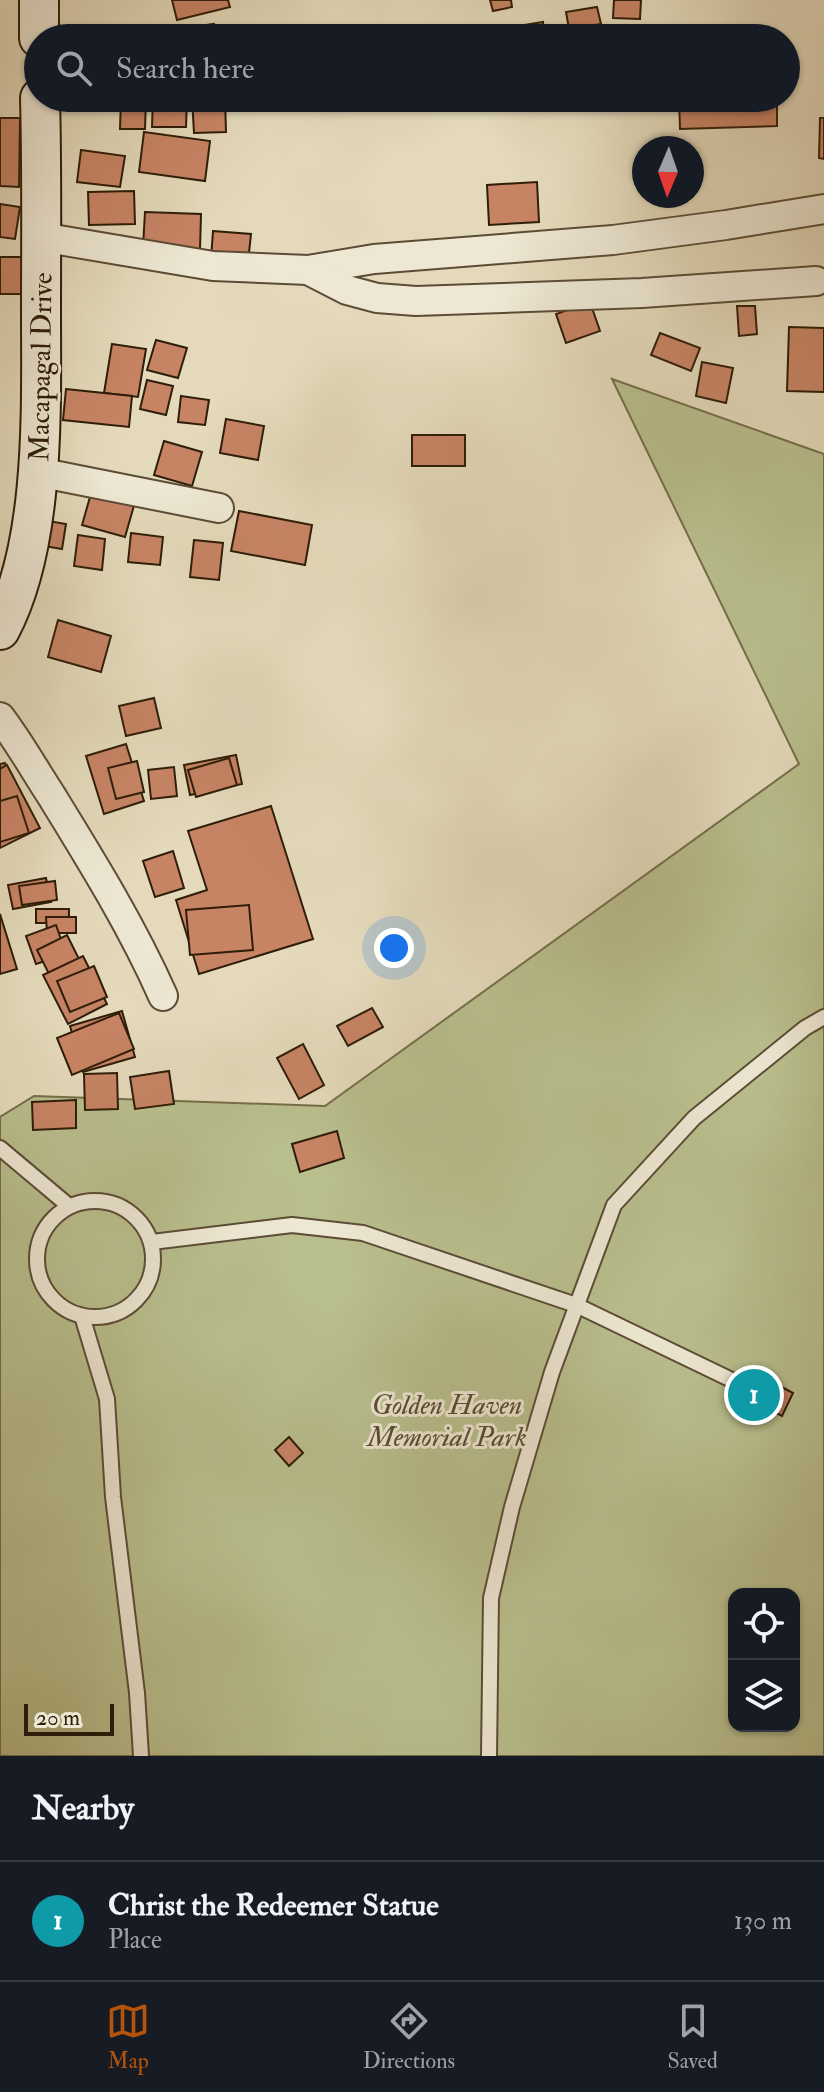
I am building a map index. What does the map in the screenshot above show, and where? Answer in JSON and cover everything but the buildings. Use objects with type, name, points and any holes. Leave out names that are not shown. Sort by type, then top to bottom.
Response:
[{"type":"main road","points":[[39,0],[39,24]]},
{"type":"main road","name":"Macapagal Drive","points":[[0,630],[17,593],[38,472],[41,421],[40,112]]},
{"type":"street","points":[[41,237],[213,266],[308,270],[388,258],[613,240],[824,209]]},
{"type":"street","points":[[308,270],[347,290],[377,298],[416,301],[642,293],[816,281]]},
{"type":"street","points":[[38,472],[219,508]]},
{"type":"street","points":[[0,717],[84,848],[143,952],[163,996]]},
{"type":"lane","points":[[489,1756],[491,1598],[512,1507],[552,1372],[614,1205],[694,1118],[805,1028],[824,1017]]},
{"type":"lane","points":[[0,1148],[69,1206]]},
{"type":"lane","points":[[89,1201],[109,1202],[127,1209],[143,1223],[152,1242],[154,1262],[150,1282],[139,1298],[122,1311],[103,1317],[82,1316],[63,1308],[48,1294],[39,1276],[37,1256],[41,1236],[52,1219],[69,1206],[89,1201]]},
{"type":"lane","points":[[152,1242],[292,1225],[363,1233],[576,1305],[738,1383]]},
{"type":"lane","points":[[82,1316],[107,1399],[113,1497],[137,1693],[141,1756]]},
{"type":"green space","name":"Golden Haven Memorial Park","points":[[612,379],[824,454],[824,1756],[0,1756],[0,1117],[34,1096],[325,1106],[799,764]]},
{"type":"place","name":"Christ the Redeemer Statue","points":[[754,1395]]}]
